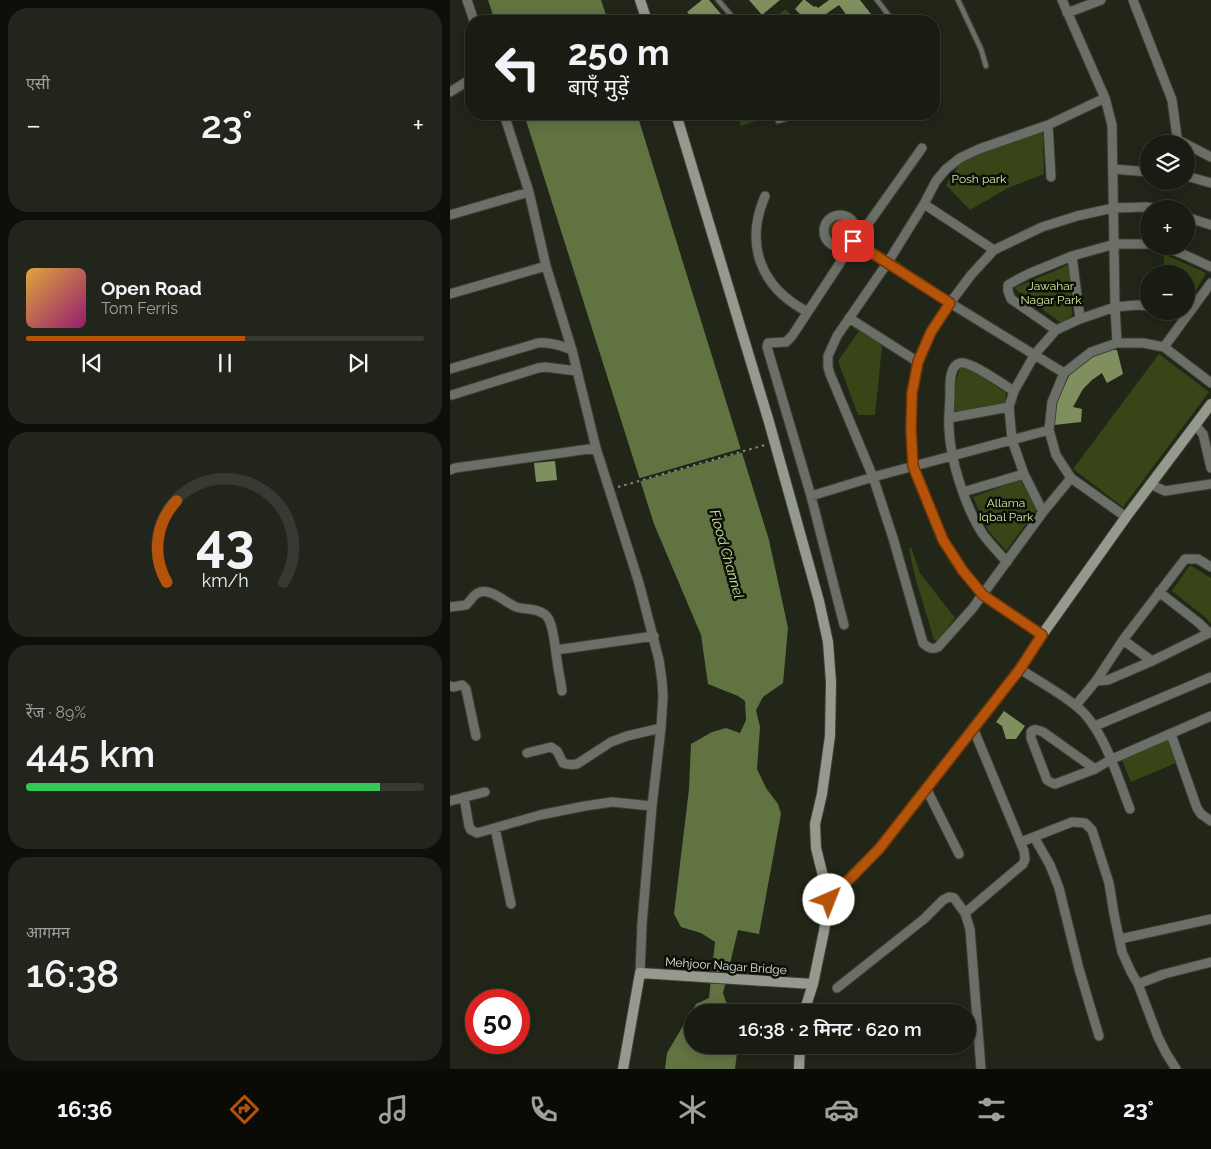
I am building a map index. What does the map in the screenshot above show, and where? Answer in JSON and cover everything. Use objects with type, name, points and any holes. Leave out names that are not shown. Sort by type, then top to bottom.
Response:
[{"type":"main road","points":[[640,0],[645,15]]},
{"type":"main road","points":[[678,120],[769,422],[819,601],[828,642],[831,682],[830,736],[822,794],[815,824],[816,848],[829,900],[813,984],[807,1004]]},
{"type":"main road","points":[[829,900],[879,849],[1020,669],[1126,517],[1211,404]]},
{"type":"main road","points":[[623,1069],[640,973]]},
{"type":"main road","name":"Mehjoor Nagar Bridge","points":[[640,973],[813,984]]},
{"type":"main road","points":[[799,1069],[800,1054]]},
{"type":"street","points":[[466,0],[472,15]]},
{"type":"street","points":[[1062,0],[1105,98],[1112,125],[1117,343]]},
{"type":"street","points":[[1067,13],[1101,0]]},
{"type":"street","points":[[1133,0],[1172,100],[1177,135]]},
{"type":"street","points":[[450,92],[465,83]]},
{"type":"street","points":[[1071,478],[1043,512],[972,609],[938,647],[931,648],[923,644],[893,538],[873,477],[834,385],[828,367],[828,356],[837,336],[888,262],[936,182],[946,169],[960,158],[979,148],[1048,125],[1105,98]]},
{"type":"street","points":[[506,120],[529,192],[546,266],[572,350],[596,448],[639,583],[659,660],[662,681],[661,728],[652,806],[642,924],[640,973]]},
{"type":"street","points":[[1048,125],[1051,177]]},
{"type":"street","points":[[856,230],[868,224],[922,148]]},
{"type":"street","points":[[1195,150],[1211,157]]},
{"type":"street","points":[[1113,169],[1140,171]]},
{"type":"street","points":[[1195,179],[1211,183]]},
{"type":"street","points":[[450,214],[529,192]]},
{"type":"street","points":[[765,196],[756,227],[757,249],[763,268],[780,293],[795,305],[808,312]]},
{"type":"street","points":[[924,204],[994,250]]},
{"type":"street","points":[[1042,635],[983,595],[963,571],[943,540],[913,466],[912,393],[918,362],[931,332],[950,303],[970,275],[994,250],[1042,226],[1113,208],[1140,207]]},
{"type":"street","points":[[835,216],[846,216],[854,224],[856,230],[853,241],[849,245],[839,248],[828,243],[824,233],[826,222],[835,216]]},
{"type":"street","points":[[1195,220],[1211,225]]},
{"type":"street","points":[[853,241],[1064,373]]},
{"type":"street","points":[[1056,330],[1011,299],[1008,287],[1012,282],[1072,256],[1115,244],[1140,243]]},
{"type":"street","points":[[844,247],[840,263],[789,340],[783,343],[768,343],[767,347],[811,496],[844,625]]},
{"type":"street","points":[[1185,255],[1211,267]]},
{"type":"street","points":[[1072,256],[1080,319]]},
{"type":"street","points":[[450,294],[546,266]]},
{"type":"street","points":[[1195,303],[1211,284]]},
{"type":"street","points":[[1043,512],[1024,474],[1012,440],[1009,407],[1014,391],[1035,354],[1056,330],[1080,319],[1115,307],[1140,305]]},
{"type":"street","points":[[849,318],[918,362]]},
{"type":"street","points":[[1164,347],[1183,320]]},
{"type":"street","points":[[450,369],[538,343],[554,343],[572,350]]},
{"type":"street","points":[[1126,517],[1071,478],[1056,455],[1049,430],[1052,402],[1064,373],[1091,352],[1117,343],[1143,343],[1164,347],[1211,383]]},
{"type":"street","points":[[1007,562],[982,533],[966,502],[952,456],[949,418],[953,368],[964,362],[974,366],[1014,391]]},
{"type":"street","points":[[452,395],[538,368],[545,367],[577,371]]},
{"type":"street","points":[[949,418],[1009,407]]},
{"type":"street","points":[[1196,426],[1203,434],[1211,468]]},
{"type":"street","points":[[811,496],[873,477],[1049,430]]},
{"type":"street","points":[[450,470],[596,448]]},
{"type":"street","points":[[963,492],[1024,474]]},
{"type":"street","points":[[1150,484],[1165,491],[1211,484]]},
{"type":"street","points":[[1076,706],[1184,559],[1198,558],[1211,567]]},
{"type":"street","points":[[450,608],[466,605],[478,592],[483,592],[497,596],[518,607],[540,612],[547,616],[556,650],[562,691]]},
{"type":"street","points":[[1096,681],[1108,680],[1210,633],[1159,592]]},
{"type":"street","points":[[556,650],[654,636]]},
{"type":"street","points":[[1123,640],[1152,661]]},
{"type":"street","points":[[1020,669],[1076,706],[1095,726],[1130,809]]},
{"type":"street","points":[[1095,726],[1211,677]]},
{"type":"street","points":[[450,686],[462,685],[466,689],[476,736]]},
{"type":"street","points":[[1095,768],[1039,730],[1031,732],[1031,738],[1047,780],[1056,784],[1095,768],[1211,716]]},
{"type":"street","points":[[527,753],[551,748],[557,751],[563,764],[574,765],[611,742],[661,728]]},
{"type":"street","points":[[965,913],[1023,864],[1025,855],[974,728]]},
{"type":"street","points":[[1170,734],[1197,808],[1201,814],[1211,821]]},
{"type":"street","points":[[926,788],[959,854]]},
{"type":"street","points":[[450,801],[485,792]]},
{"type":"street","points":[[464,797],[469,826],[474,833],[480,833],[540,815],[585,806],[612,802],[652,806]]},
{"type":"street","points":[[1021,842],[1072,822],[1085,823],[1092,830],[1108,883],[1122,952],[1138,984],[1158,1038],[1176,1069]]},
{"type":"street","points":[[495,828],[511,904]]},
{"type":"street","points":[[1034,837],[1050,865],[1059,888],[1079,969],[1099,1036]]},
{"type":"street","points":[[837,988],[924,919],[943,900],[949,897],[954,898],[965,913],[970,929],[981,1069]]},
{"type":"street","points":[[1120,939],[1211,919]]},
{"type":"street","points":[[1138,984],[1164,974],[1211,962]]},
{"type":"lane","points":[[718,0],[731,15]]},
{"type":"lane","points":[[877,0],[888,15]]},
{"type":"lane","points":[[958,0],[981,49],[986,66]]},
{"type":"path","points":[[628,484],[762,445]]},
{"type":"green space","points":[[786,9],[791,15],[777,15]]},
{"type":"green space","points":[[739,120],[758,120],[741,126]]},
{"type":"green space","name":"Posh park","points":[[1041,131],[1043,135],[1044,174],[1008,188],[970,210],[946,185],[961,162],[997,146]]},
{"type":"green space","points":[[840,217],[850,221],[854,231],[850,241],[840,245],[830,241],[826,231],[830,221]]},
{"type":"green space","points":[[1164,255],[1166,255],[1188,265],[1164,265]]},
{"type":"green space","name":"Jawahar Nagar Park","points":[[1070,264],[1072,316],[1061,323],[1014,288]]},
{"type":"green space","points":[[1195,268],[1206,273],[1195,292]]},
{"type":"green space","points":[[861,328],[882,346],[875,415],[858,415],[838,361]]},
{"type":"green space","points":[[1159,354],[1209,392],[1123,507],[1073,469]]},
{"type":"green space","points":[[962,363],[1006,393],[1005,403],[953,413],[954,386]]},
{"type":"green space","name":"Allama Iqbal Park","points":[[1020,480],[1037,509],[1006,551],[988,530],[973,497]]},
{"type":"green space","points":[[911,547],[920,573],[955,618],[938,640],[934,640],[914,573],[909,548]]},
{"type":"green space","points":[[1190,565],[1211,578],[1211,624],[1172,591]]},
{"type":"green space","points":[[1169,737],[1178,762],[1131,782],[1121,758]]},
{"type":"water","points":[[488,0],[601,0],[606,15],[493,15]]},
{"type":"water","name":"Flood Channel","points":[[526,120],[639,120],[769,540],[788,628],[783,683],[763,697],[756,710],[760,727],[757,769],[766,788],[778,804],[781,814],[759,934],[738,930],[723,993],[726,1002],[729,1004],[696,1004],[709,998],[715,942],[701,933],[681,927],[674,914],[689,789],[691,744],[712,732],[726,728],[740,733],[746,720],[745,701],[738,696],[708,684],[701,635],[654,524]]},
{"type":"water","points":[[684,1024],[684,1054],[737,1054],[735,1069],[665,1069],[667,1053]]},
{"type":"pier","points":[[743,448],[744,452],[638,482],[637,479]]},
{"type":"building","points":[[702,0],[709,0],[722,15],[690,15],[687,12]]},
{"type":"building","points":[[749,0],[780,0],[762,15]]},
{"type":"building","points":[[803,0],[818,8],[829,0],[860,0],[871,14],[846,15],[839,5],[826,15],[801,15],[795,9]]},
{"type":"building","points":[[1111,350],[1117,350],[1123,374],[1107,383],[1102,373],[1083,389],[1073,407],[1082,409],[1081,422],[1054,425],[1057,401],[1070,374],[1087,358]]},
{"type":"building","points":[[555,461],[557,480],[536,482],[534,463]]},
{"type":"building","points":[[1004,711],[1025,726],[1016,739],[1006,739],[1002,726],[996,722]]},
{"type":"route","points":[[829,900],[879,849],[1020,669],[1042,635],[983,595],[963,571],[943,540],[913,466],[912,393],[918,362],[931,332],[950,303],[853,241]]}]
